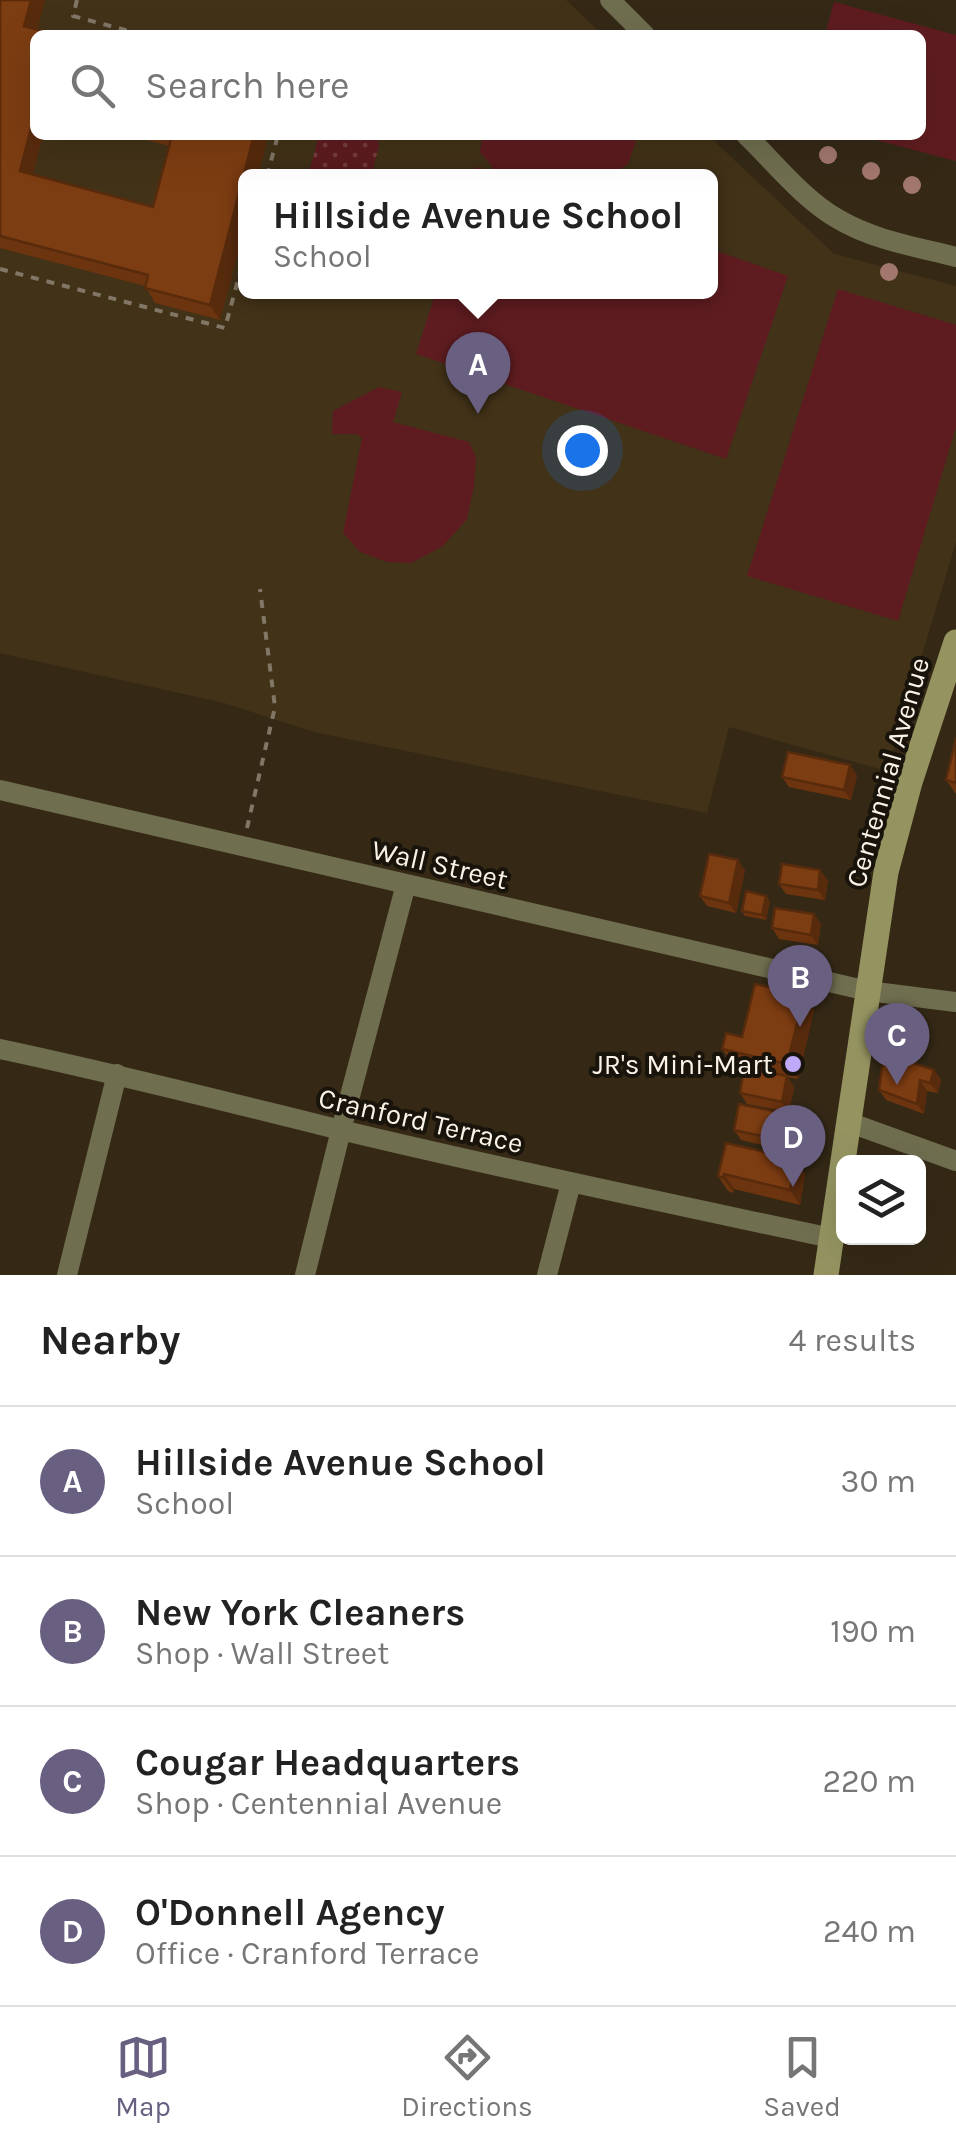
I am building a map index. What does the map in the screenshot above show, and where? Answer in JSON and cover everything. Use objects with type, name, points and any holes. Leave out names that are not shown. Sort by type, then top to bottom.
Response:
[{"type":"street","points":[[610,0],[640,30]]},
{"type":"street","points":[[751,140],[813,202],[837,219],[877,235],[956,257]]},
{"type":"street","name":"Centennial Avenue","points":[[826,1275],[886,872],[956,642]]},
{"type":"street","name":"Wall Street","points":[[0,790],[868,991],[956,1002]]},
{"type":"street","points":[[305,1275],[406,884]]},
{"type":"street","name":"Cranford Terrace","points":[[0,1049],[571,1183],[831,1238]]},
{"type":"street","points":[[67,1275],[117,1074]]},
{"type":"street","points":[[848,1122],[956,1162]]},
{"type":"street","points":[[548,1275],[571,1183]]},
{"type":"path","points":[[77,0],[73,16],[125,30]]},
{"type":"path","points":[[269,169],[277,140]]},
{"type":"path","points":[[0,269],[225,328],[238,282]]},
{"type":"path","points":[[242,848],[275,708],[260,589]]},
{"type":"shaded area","points":[[0,0],[566,0],[598,30],[30,30],[30,140],[713,140],[834,254],[956,286],[956,542],[887,771],[729,727],[707,813],[314,732],[224,703],[0,653]]},
{"type":"shaded area","points":[[834,2],[956,35],[956,161],[876,140],[926,140],[926,30],[826,30]]},
{"type":"shaded area","points":[[318,140],[377,140],[373,169],[310,169]]},
{"type":"shaded area","points":[[482,140],[636,140],[628,164],[620,169],[494,169],[480,152]]},
{"type":"shaded area","points":[[718,251],[788,276],[726,459],[416,354],[434,299],[718,299]]},
{"type":"shaded area","points":[[838,289],[956,325],[956,427],[898,621],[747,576]]},
{"type":"shaded area","points":[[379,387],[402,392],[393,422],[469,442],[476,457],[467,519],[443,546],[411,563],[387,562],[360,552],[343,533],[362,438],[357,434],[332,434],[333,411]]},
{"type":"building","points":[[0,0],[31,0],[24,26],[39,30],[30,30],[30,132],[20,171],[153,207],[171,140],[253,140],[245,169],[238,169],[238,197],[210,305],[145,288],[148,275],[0,236]]},
{"type":"building","points":[[956,738],[956,783],[946,780]]},
{"type":"building","points":[[788,752],[850,765],[844,790],[782,777]]},
{"type":"building","points":[[709,854],[738,860],[729,903],[700,896]]},
{"type":"building","points":[[782,864],[820,870],[818,890],[779,884]]},
{"type":"building","points":[[746,891],[766,896],[762,915],[742,911]]},
{"type":"building","points":[[775,908],[814,914],[811,935],[772,928]]},
{"type":"building","points":[[755,984],[804,995],[787,1064],[722,1049],[726,1033],[742,1037]]},
{"type":"building","points":[[884,1053],[934,1070],[930,1083],[920,1080],[917,1104],[879,1090]]},
{"type":"building","points":[[744,1068],[787,1076],[782,1102],[740,1093]]},
{"type":"building","points":[[739,1104],[782,1113],[776,1139],[734,1130]]},
{"type":"building","points":[[726,1143],[795,1159],[790,1190],[724,1174],[723,1178],[718,1176]]},
{"type":"place","name":"Hillside Avenue School","points":[[478,414]]},
{"type":"place","name":"New York Cleaners","points":[[800,1027]]},
{"type":"place","name":"JR's Mini-Mart","points":[[793,1064]]},
{"type":"place","name":"Cougar Headquarters","points":[[897,1085]]},
{"type":"place","name":"O'Donnell Agency","points":[[793,1187]]}]
